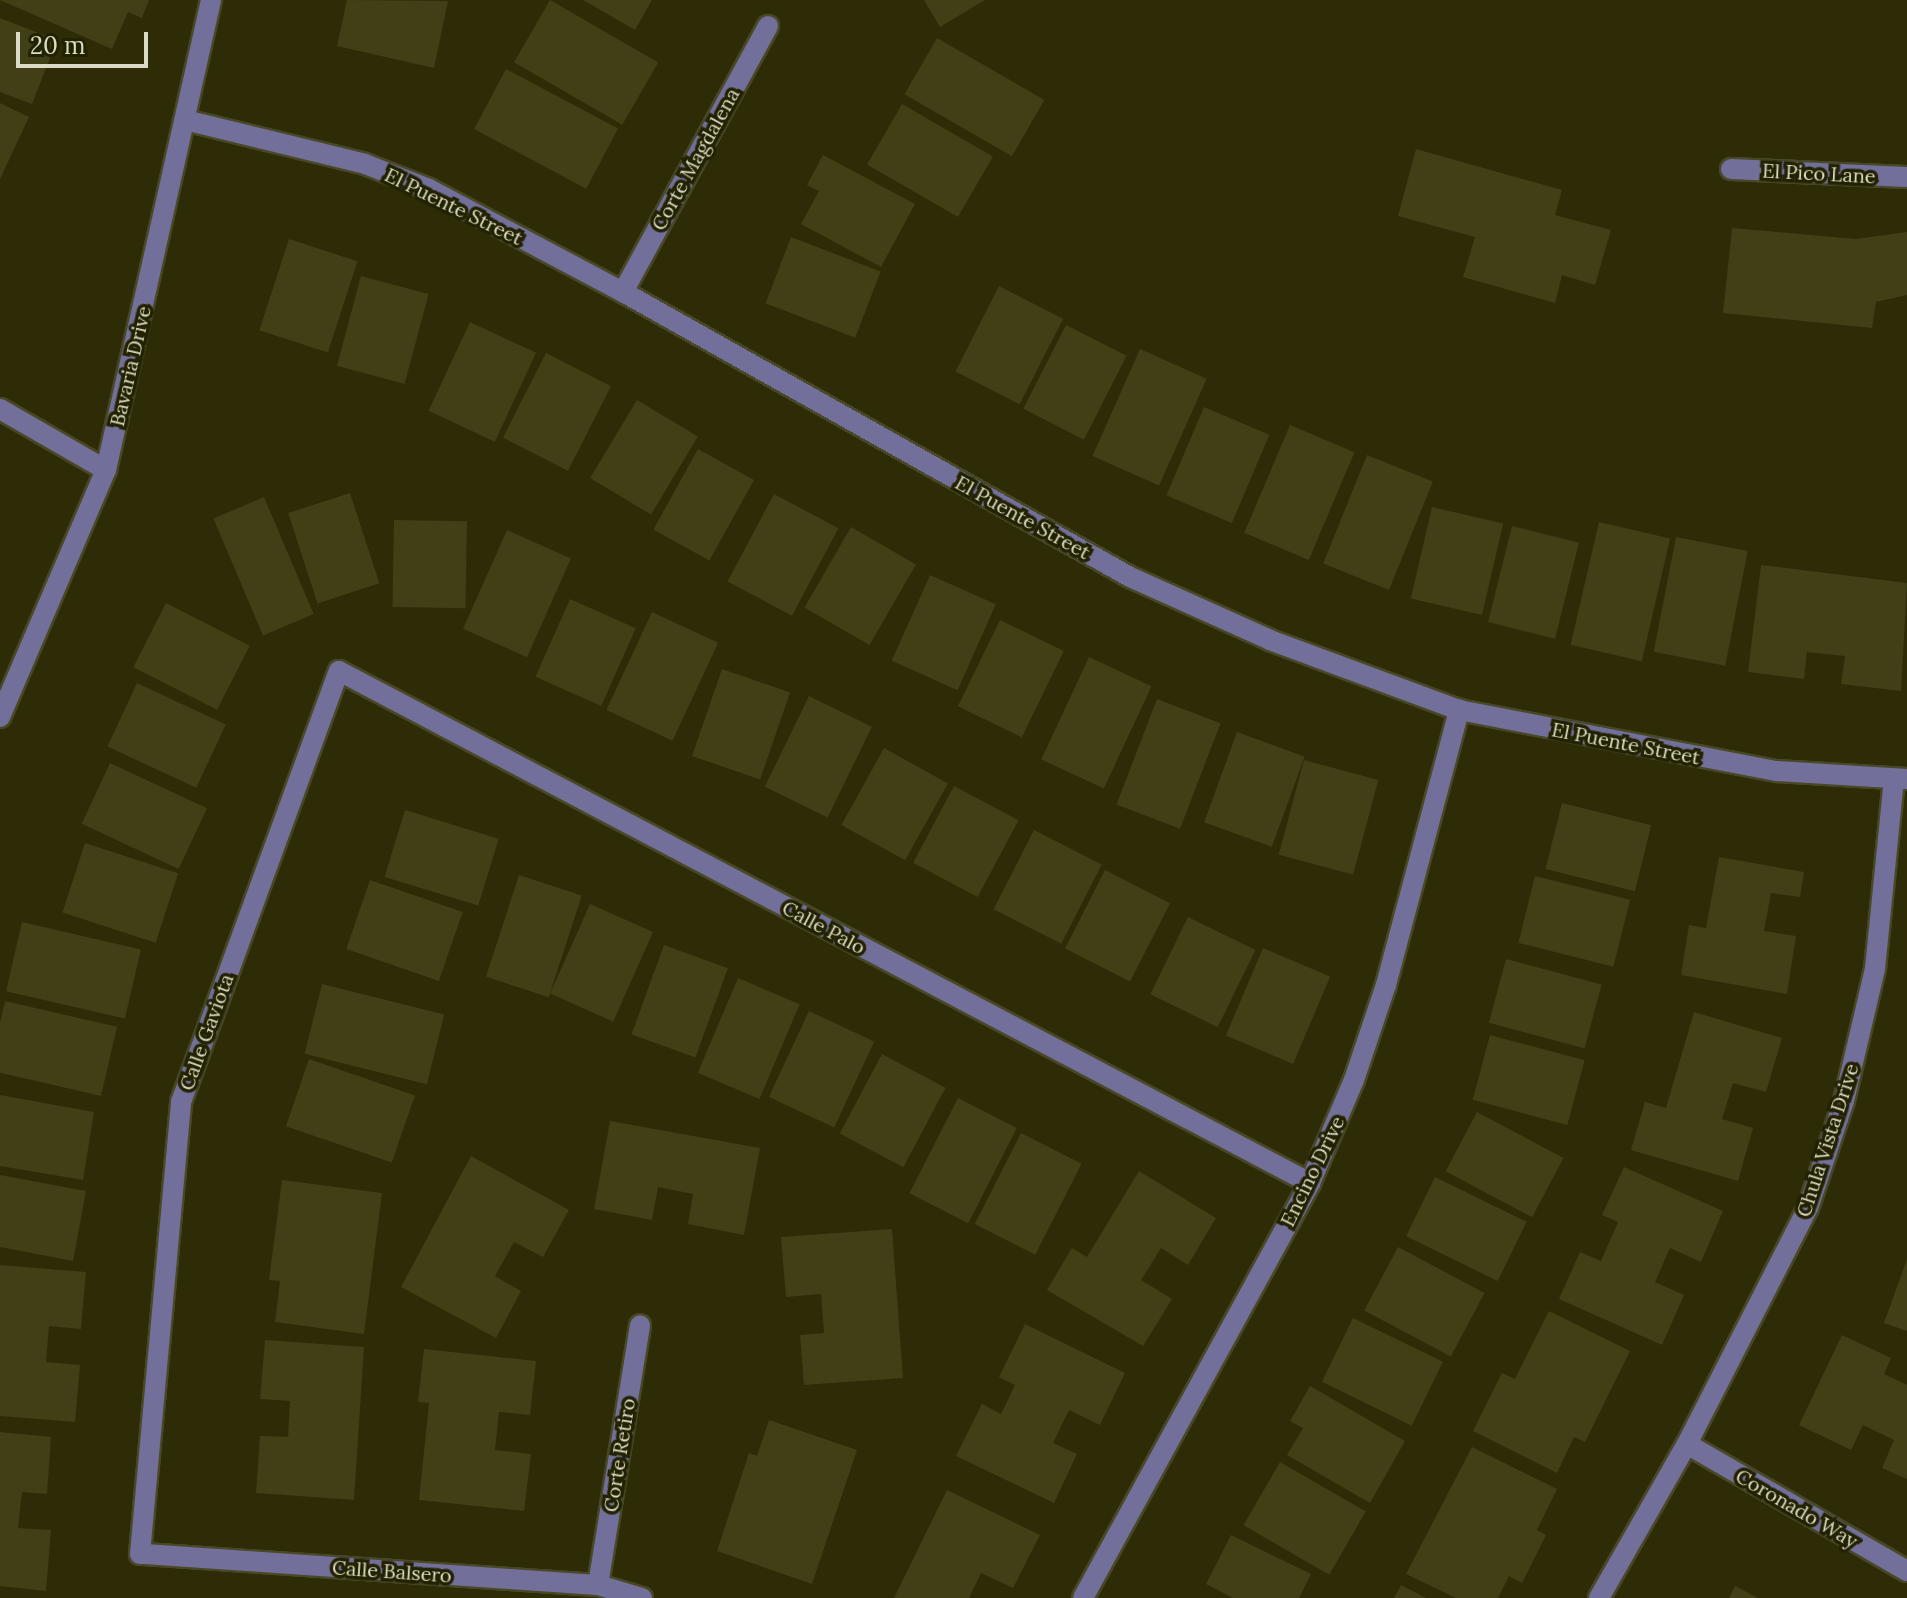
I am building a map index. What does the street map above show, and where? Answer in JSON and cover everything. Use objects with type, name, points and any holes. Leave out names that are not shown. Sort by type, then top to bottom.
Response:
[{"type":"street","name":"Bavaria Drive","points":[[0,717],[106,470],[211,0]]},
{"type":"street","name":"Corte Magdalena","points":[[623,292],[768,26]]},
{"type":"street","name":"El Puente Street","points":[[185,120],[365,164],[429,189],[623,292],[1130,577],[1270,640],[1459,710],[1777,771],[1900,779]]},
{"type":"street","name":"El Pico Lane","points":[[1731,169],[1907,177]]},
{"type":"street","points":[[0,409],[106,470]]},
{"type":"street","name":"Calle Palo","points":[[339,671],[1310,1183]]},
{"type":"street","name":"Calle Gaviota","points":[[140,1554],[181,1102],[339,671]]},
{"type":"street","name":"Encino Drive","points":[[1083,1598],[1310,1183],[1354,1080],[1386,985],[1459,710]]},
{"type":"street","name":"Chula Vista Drive","points":[[1599,1598],[1687,1444],[1808,1208],[1844,1101],[1875,969],[1900,779]]},
{"type":"street","name":"Corte Retiro","points":[[598,1585],[640,1325]]},
{"type":"street","name":"Coronado Way","points":[[1687,1444],[1907,1571]]},
{"type":"street","name":"Calle Balsero","points":[[140,1554],[598,1585],[642,1598]]},
{"type":"building","points":[[0,0],[149,0],[142,18],[128,12],[112,49]]},
{"type":"building","points":[[347,0],[448,1],[434,68],[337,46]]},
{"type":"building","points":[[550,0],[658,62],[622,125],[514,62]]},
{"type":"building","points":[[583,0],[652,0],[635,30]]},
{"type":"building","points":[[924,0],[985,0],[940,27]]},
{"type":"building","points":[[0,18],[57,40],[32,104],[0,92]]},
{"type":"building","points":[[937,38],[1044,100],[1012,156],[904,94]]},
{"type":"building","points":[[506,69],[618,129],[586,189],[474,129]]},
{"type":"building","points":[[0,103],[29,117],[0,179]]},
{"type":"building","points":[[902,104],[993,156],[958,217],[867,165]]},
{"type":"building","points":[[1416,149],[1562,190],[1555,215],[1611,230],[1595,285],[1562,275],[1555,303],[1463,277],[1475,237],[1398,216]]},
{"type":"building","points":[[823,155],[915,204],[881,267],[801,224],[819,191],[807,185]]},
{"type":"building","points":[[1732,228],[1856,239],[1907,232],[1907,295],[1876,302],[1872,328],[1723,313]]},
{"type":"building","points":[[791,237],[881,271],[855,338],[766,303]]},
{"type":"building","points":[[289,239],[357,261],[328,353],[259,330]]},
{"type":"building","points":[[361,276],[429,294],[405,384],[337,366]]},
{"type":"building","points":[[999,286],[1063,319],[1020,404],[955,372]]},
{"type":"building","points":[[470,322],[536,353],[495,442],[429,411]]},
{"type":"building","points":[[1066,325],[1127,356],[1084,440],[1023,409]]},
{"type":"building","points":[[1140,349],[1207,379],[1159,486],[1092,456]]},
{"type":"building","points":[[546,353],[611,386],[568,471],[503,438]]},
{"type":"building","points":[[637,400],[698,437],[651,515],[590,478]]},
{"type":"building","points":[[1204,407],[1269,435],[1232,523],[1166,495]]},
{"type":"building","points":[[1290,425],[1354,452],[1309,560],[1244,533]]},
{"type":"building","points":[[698,449],[754,480],[709,560],[653,529]]},
{"type":"building","points":[[1367,455],[1433,482],[1389,590],[1323,563]]},
{"type":"building","points":[[350,493],[379,583],[318,603],[288,513]]},
{"type":"building","points":[[774,494],[838,528],[792,616],[728,581]]},
{"type":"building","points":[[264,497],[314,614],[263,635],[213,518]]},
{"type":"building","points":[[1432,507],[1503,523],[1482,615],[1411,599]]},
{"type":"building","points":[[394,520],[467,521],[465,608],[392,607]]},
{"type":"building","points":[[1599,522],[1670,538],[1642,661],[1571,645]]},
{"type":"building","points":[[1512,526],[1579,543],[1555,639],[1488,622]]},
{"type":"building","points":[[851,527],[916,564],[869,645],[804,608]]},
{"type":"building","points":[[507,530],[571,558],[527,657],[463,629]]},
{"type":"building","points":[[1676,537],[1748,551],[1725,666],[1654,652]]},
{"type":"building","points":[[1761,565],[1907,583],[1901,691],[1841,684],[1845,656],[1807,652],[1804,679],[1748,672]]},
{"type":"building","points":[[930,575],[996,604],[958,690],[892,661]]},
{"type":"building","points":[[570,599],[636,628],[601,706],[535,677]]},
{"type":"building","points":[[166,603],[250,646],[217,710],[133,667]]},
{"type":"building","points":[[652,612],[718,643],[673,741],[606,710]]},
{"type":"building","points":[[1000,620],[1064,651],[1022,737],[958,706]]},
{"type":"building","points":[[1089,657],[1152,686],[1104,789],[1041,759]]},
{"type":"building","points":[[722,669],[790,692],[760,779],[692,756]]},
{"type":"building","points":[[137,683],[226,724],[196,788],[107,746]]},
{"type":"building","points":[[809,696],[872,727],[828,817],[765,787]]},
{"type":"building","points":[[1157,699],[1220,723],[1180,829],[1117,804]]},
{"type":"building","points":[[1237,732],[1305,757],[1272,847],[1204,822]]},
{"type":"building","points":[[884,748],[948,783],[905,860],[841,825]]},
{"type":"building","points":[[1304,760],[1378,780],[1353,875],[1279,855]]},
{"type":"building","points":[[110,763],[207,808],[179,869],[82,824]]},
{"type":"building","points":[[954,786],[1018,820],[978,897],[913,863]]},
{"type":"building","points":[[1562,803],[1651,825],[1635,891],[1546,869]]},
{"type":"building","points":[[405,810],[499,839],[478,906],[385,877]]},
{"type":"building","points":[[1034,830],[1102,865],[1061,944],[994,909]]},
{"type":"building","points":[[85,843],[178,873],[156,943],[62,912]]},
{"type":"building","points":[[1719,857],[1804,872],[1800,897],[1771,893],[1764,931],[1796,936],[1787,994],[1681,975],[1689,925],[1706,928]]},
{"type":"building","points":[[1105,870],[1170,903],[1130,982],[1065,948]]},
{"type":"building","points":[[519,875],[582,895],[549,997],[486,977]]},
{"type":"building","points":[[1535,876],[1630,900],[1613,967],[1518,943]]},
{"type":"building","points":[[370,880],[463,912],[439,981],[346,949]]},
{"type":"building","points":[[590,904],[653,932],[613,1022],[550,994]]},
{"type":"building","points":[[1188,917],[1255,950],[1218,1027],[1150,994]]},
{"type":"building","points":[[22,922],[141,949],[125,1019],[6,991]]},
{"type":"building","points":[[664,945],[728,968],[695,1058],[632,1034]]},
{"type":"building","points":[[1263,948],[1330,977],[1293,1064],[1226,1035]]},
{"type":"building","points":[[1506,959],[1602,985],[1585,1048],[1489,1023]]},
{"type":"building","points":[[738,978],[800,1004],[759,1099],[698,1073]]},
{"type":"building","points":[[322,984],[444,1014],[427,1084],[305,1054]]},
{"type":"building","points":[[5,1001],[117,1027],[101,1096],[0,1073],[0,1023]]},
{"type":"building","points":[[809,1011],[874,1041],[834,1128],[769,1097]]},
{"type":"building","points":[[1694,1012],[1782,1038],[1766,1092],[1733,1083],[1722,1119],[1753,1128],[1738,1181],[1631,1150],[1645,1102],[1666,1108]]},
{"type":"building","points":[[1490,1035],[1585,1060],[1567,1125],[1473,1100]]},
{"type":"building","points":[[882,1054],[946,1088],[903,1167],[840,1133]]},
{"type":"building","points":[[309,1059],[415,1095],[392,1163],[286,1126]]},
{"type":"building","points":[[0,1095],[94,1112],[83,1180],[0,1166]]},
{"type":"building","points":[[958,1098],[1017,1128],[968,1223],[909,1193]]},
{"type":"building","points":[[1477,1112],[1564,1158],[1532,1217],[1446,1171]]},
{"type":"building","points":[[610,1121],[760,1148],[744,1235],[688,1224],[693,1194],[658,1187],[652,1220],[594,1209]]},
{"type":"building","points":[[1021,1133],[1082,1164],[1035,1255],[975,1224]]},
{"type":"building","points":[[471,1156],[569,1210],[543,1257],[514,1242],[495,1276],[521,1291],[496,1338],[401,1287]]},
{"type":"building","points":[[1624,1167],[1723,1211],[1701,1262],[1670,1248],[1655,1282],[1684,1295],[1662,1345],[1559,1299],[1580,1252],[1601,1261],[1618,1222],[1602,1215]]},
{"type":"building","points":[[1139,1171],[1216,1218],[1188,1265],[1161,1248],[1141,1280],[1172,1299],[1143,1346],[1047,1290],[1072,1248],[1087,1257]]},
{"type":"building","points":[[0,1175],[86,1191],[73,1261],[0,1247]]},
{"type":"building","points":[[1435,1177],[1527,1222],[1498,1281],[1406,1236]]},
{"type":"building","points":[[282,1180],[382,1193],[364,1334],[275,1322],[280,1281],[269,1280]]},
{"type":"building","points":[[892,1229],[903,1378],[804,1385],[800,1335],[824,1333],[821,1294],[786,1297],[781,1237]]},
{"type":"building","points":[[1398,1247],[1485,1293],[1451,1357],[1364,1311]]},
{"type":"building","points":[[1907,1259],[1907,1331],[1884,1323]]},
{"type":"building","points":[[0,1265],[86,1272],[81,1329],[49,1326],[46,1362],[80,1365],[75,1422],[0,1416]]},
{"type":"building","points":[[1549,1311],[1630,1351],[1585,1442],[1574,1437],[1557,1473],[1473,1431],[1502,1373],[1515,1379]]},
{"type":"building","points":[[1353,1318],[1443,1362],[1412,1426],[1322,1382]]},
{"type":"building","points":[[1025,1324],[1125,1373],[1100,1425],[1069,1410],[1053,1443],[1077,1454],[1054,1503],[956,1456],[982,1404],[1001,1414],[1015,1385],[999,1377]]},
{"type":"building","points":[[1842,1335],[1891,1358],[1884,1374],[1907,1385],[1907,1479],[1882,1468],[1894,1440],[1863,1425],[1851,1450],[1799,1425]]},
{"type":"building","points":[[265,1340],[364,1347],[354,1500],[256,1493],[260,1436],[288,1437],[290,1401],[260,1399]]},
{"type":"building","points":[[424,1349],[536,1361],[530,1415],[499,1412],[495,1450],[531,1454],[524,1511],[419,1500],[429,1403],[418,1402]]},
{"type":"building","points":[[1310,1386],[1405,1441],[1370,1503],[1287,1455],[1303,1428],[1290,1421]]},
{"type":"building","points":[[769,1420],[857,1450],[812,1584],[717,1551],[749,1453],[757,1456]]},
{"type":"building","points":[[0,1432],[51,1437],[47,1494],[22,1492],[18,1528],[51,1530],[46,1591],[0,1586]]},
{"type":"building","points":[[1472,1447],[1557,1489],[1537,1530],[1546,1535],[1522,1583],[1509,1576],[1498,1598],[1456,1598],[1406,1574]]},
{"type":"building","points":[[1280,1462],[1366,1512],[1329,1575],[1244,1525]]},
{"type":"building","points":[[947,1490],[1040,1535],[1013,1588],[981,1573],[969,1598],[894,1598]]},
{"type":"building","points":[[1231,1535],[1311,1574],[1299,1598],[1233,1598],[1206,1584]]},
{"type":"building","points":[[1401,1585],[1426,1598],[1394,1598]]},
{"type":"building","points":[[1735,1586],[1758,1598],[1729,1598]]}]
